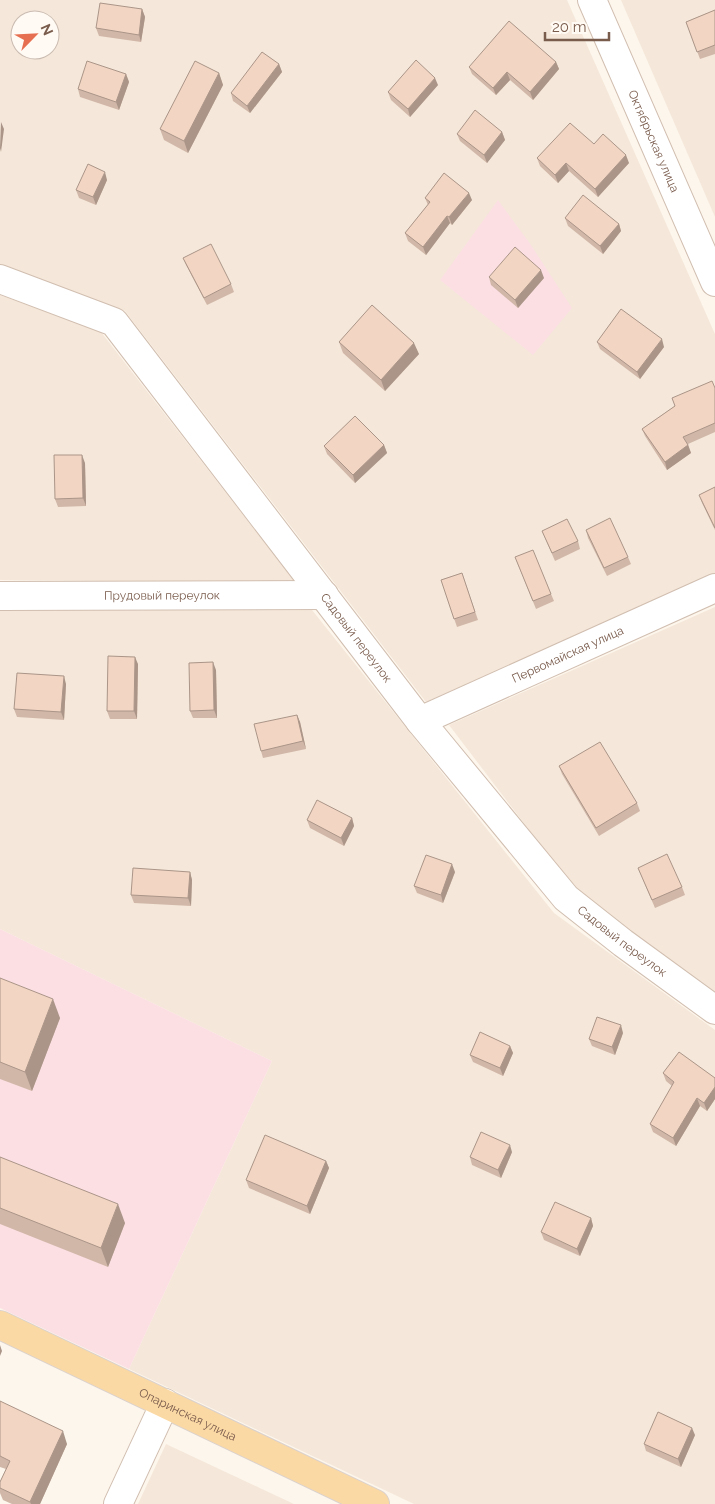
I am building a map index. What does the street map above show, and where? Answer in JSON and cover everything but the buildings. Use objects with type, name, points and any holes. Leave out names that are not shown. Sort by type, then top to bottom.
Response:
[{"type":"main road","name":"Опаринская улица","points":[[0,1325],[166,1402],[375,1504]]},
{"type":"street","name":"Октябрьская улица","points":[[592,0],[715,282]]},
{"type":"street","name":"Садовый переулок","points":[[0,279],[114,322],[420,721],[566,898],[623,943],[715,1010]]},
{"type":"street","name":"Первомайская улица","points":[[420,721],[715,588]]},
{"type":"street","name":"Прудовый переулок","points":[[0,596],[324,595]]},
{"type":"street","points":[[118,1504],[166,1402]]},
{"type":"shaded area","points":[[0,0],[567,0],[715,334],[715,575],[426,702],[125,311],[0,265]]},
{"type":"shaded area","points":[[621,0],[715,0],[715,217]]},
{"type":"shaded area","points":[[498,200],[531,245],[572,308],[533,355],[440,280]]},
{"type":"shaded area","points":[[0,295],[101,332],[296,583],[0,580]]},
{"type":"shaded area","points":[[715,607],[715,993],[575,890],[449,725]]},
{"type":"shaded area","points":[[0,609],[312,610],[554,913],[715,1030],[715,1504],[414,1504],[129,1369],[272,1061],[0,929]]},
{"type":"shaded area","points":[[0,929],[272,1061],[129,1369],[0,1308]]},
{"type":"shaded area","points":[[166,1444],[294,1504],[138,1504]]}]
